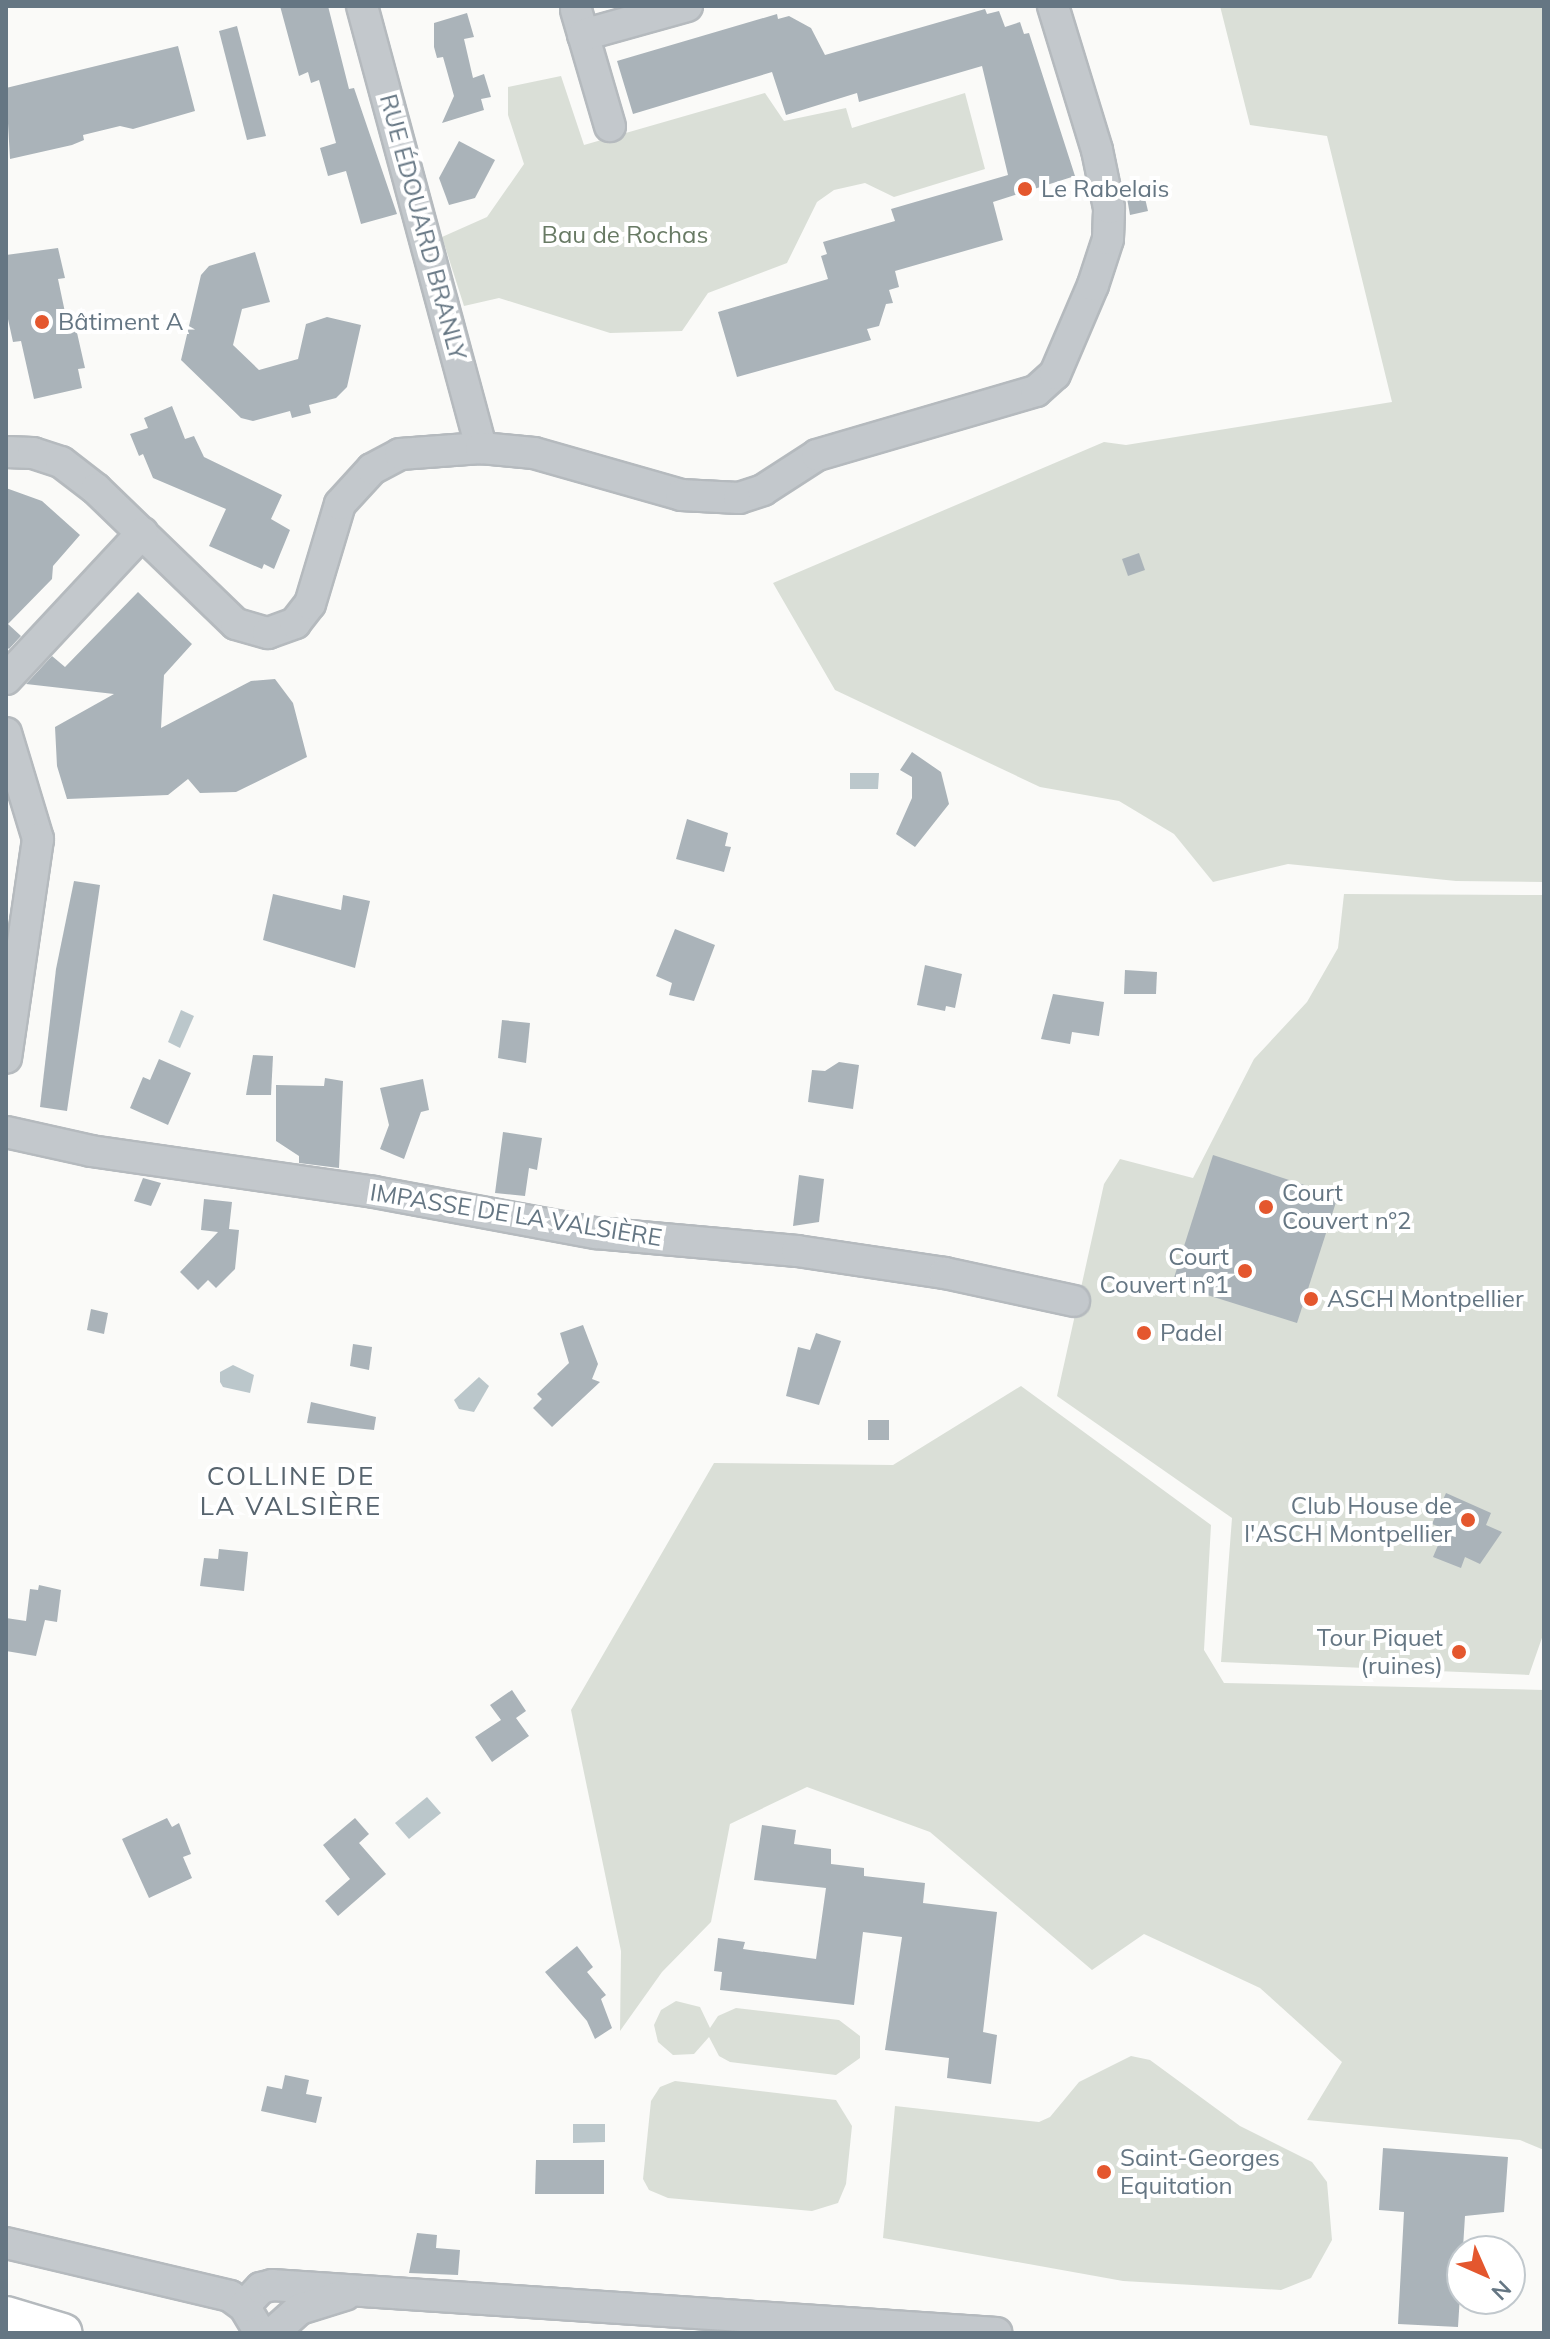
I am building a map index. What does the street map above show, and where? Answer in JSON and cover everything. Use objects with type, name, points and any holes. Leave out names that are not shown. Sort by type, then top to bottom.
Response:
[{"type":"main road","points":[[6,2316],[63,2333]]},
{"type":"street","name":"RUE ÉDOUARD BRANLY","points":[[362,6],[481,448]]},
{"type":"street","points":[[610,126],[580,22],[687,6]]},
{"type":"street","points":[[6,452],[33,453],[61,462],[142,533],[236,624],[268,633],[295,623],[310,604],[340,504],[372,469],[400,454],[481,448],[567,459],[681,495],[739,498],[763,490],[817,455],[1047,384],[1093,285],[1108,239],[1109,208],[1097,150],[1053,6]]},
{"type":"street","points":[[6,679],[142,533]]},
{"type":"street","points":[[6,733],[38,839],[13,977],[6,1058]]},
{"type":"street","name":"IMPASSE DE LA VALSIÈRE","points":[[6,1132],[91,1151],[374,1192],[596,1233],[797,1251],[945,1273],[1074,1301]]},
{"type":"street","points":[[6,2243],[230,2296],[263,2321]]},
{"type":"street","points":[[263,2321],[261,2288],[272,2285],[354,2293],[996,2333]]},
{"type":"street","points":[[263,2321],[318,2301],[354,2293]]},
{"type":"green space","points":[[1220,6],[1544,6],[1544,882],[1456,881],[1288,864],[1213,882],[1174,834],[1119,801],[1040,787],[835,690],[773,583],[1104,442],[1126,445],[1392,402],[1327,136],[1250,125]]},
{"type":"green space","name":"Bau de Rochas","points":[[561,76],[584,145],[765,93],[784,121],[846,108],[852,128],[965,93],[985,169],[894,197],[865,183],[834,190],[817,202],[787,263],[708,293],[682,331],[610,333],[499,298],[464,306],[442,237],[487,217],[524,164],[508,115],[508,87]]},
{"type":"green space","name":"ASCH Montpellier","points":[[1344,894],[1544,895],[1544,1632],[1529,1675],[1221,1662],[1232,1518],[1057,1396],[1104,1184],[1120,1159],[1193,1178],[1254,1059],[1307,1002],[1338,948]]},
{"type":"green space","points":[[1021,1386],[1211,1525],[1204,1650],[1224,1683],[1544,1690],[1544,2150],[1520,2140],[1307,2120],[1342,2062],[1260,1988],[1144,1934],[1092,1970],[930,1832],[807,1787],[730,1824],[711,1922],[662,1972],[620,2031],[621,1951],[571,1710],[714,1463],[893,1465]]},
{"type":"green space","points":[[676,2001],[700,2007],[710,2028],[718,2016],[736,2008],[839,2020],[860,2036],[860,2058],[836,2075],[730,2062],[719,2056],[709,2037],[694,2054],[673,2055],[658,2042],[654,2025],[661,2010]]},
{"type":"green space","name":"Saint-Georges Equitation","points":[[1131,2056],[1150,2060],[1240,2126],[1312,2162],[1327,2182],[1332,2240],[1311,2278],[1281,2290],[1123,2281],[883,2238],[895,2106],[1039,2122],[1050,2117],[1079,2082]]},
{"type":"green space","points":[[675,2081],[836,2100],[852,2126],[846,2184],[838,2203],[812,2211],[668,2198],[649,2190],[643,2179],[651,2101],[660,2087]]},
{"type":"shaded area","points":[[850,773],[879,773],[878,789],[850,789]]},
{"type":"shaded area","points":[[181,1010],[194,1016],[180,1048],[168,1042]]},
{"type":"shaded area","points":[[233,1365],[254,1375],[250,1393],[223,1387],[220,1372]]},
{"type":"shaded area","points":[[479,1377],[489,1386],[474,1412],[459,1409],[454,1400]]},
{"type":"shaded area","points":[[427,1797],[441,1813],[409,1839],[395,1823]]},
{"type":"shaded area","points":[[573,2124],[605,2124],[605,2142],[573,2143]]},
{"type":"building","points":[[280,6],[328,6],[349,89],[354,88],[397,214],[361,224],[346,171],[328,176],[320,148],[336,143],[319,80],[311,83],[308,72],[299,76]]},
{"type":"building","points":[[985,9],[987,14],[999,11],[1005,27],[1020,22],[1024,34],[1029,33],[1075,176],[993,202],[1003,240],[895,271],[899,287],[889,290],[893,303],[886,304],[879,326],[867,329],[871,340],[737,377],[718,312],[828,279],[821,256],[827,254],[823,242],[895,221],[891,209],[1008,175],[982,66],[859,102],[857,93],[786,115],[772,72],[633,114],[617,61],[777,14],[778,19],[789,16],[811,28],[825,55]]},
{"type":"building","points":[[467,13],[474,37],[464,39],[473,78],[484,74],[491,97],[481,99],[484,110],[442,123],[454,96],[443,57],[437,58],[434,23]]},
{"type":"building","points":[[237,26],[266,136],[247,140],[219,31]]},
{"type":"building","points":[[178,46],[195,111],[133,129],[120,126],[83,135],[84,140],[72,145],[10,159],[6,88]]},
{"type":"building","points":[[459,141],[495,160],[475,198],[449,205],[439,178]]},
{"type":"building","points":[[1144,194],[1148,211],[1130,215],[1127,198]]},
{"type":"building","name":"Bâtiment A","points":[[58,248],[65,278],[58,279],[66,317],[73,315],[85,368],[78,369],[82,388],[34,399],[21,341],[13,342],[6,310],[6,255]]},
{"type":"building","points":[[255,252],[270,302],[242,309],[233,345],[259,370],[298,359],[306,324],[327,317],[361,325],[347,387],[336,398],[309,405],[311,413],[292,418],[290,411],[253,421],[241,418],[181,360],[201,275],[209,266]]},
{"type":"building","points":[[172,406],[185,439],[194,436],[204,457],[282,495],[271,519],[290,530],[274,569],[264,564],[262,569],[209,546],[226,509],[153,478],[143,454],[139,456],[130,434],[148,428],[144,418]]},
{"type":"building","points":[[6,488],[42,501],[80,535],[53,566],[52,579],[8,624],[21,636],[9,649],[6,646]]},
{"type":"building","points":[[1139,553],[1145,570],[1128,576],[1122,559]]},
{"type":"building","points":[[138,592],[192,644],[164,675],[161,728],[251,681],[275,679],[293,703],[307,757],[236,792],[200,793],[188,779],[168,795],[67,799],[57,766],[55,727],[114,694],[26,684],[52,656],[65,667]]},
{"type":"building","points":[[912,752],[941,772],[949,804],[915,847],[896,834],[912,798],[912,777],[900,770]]},
{"type":"building","points":[[687,819],[728,833],[725,846],[731,847],[724,872],[676,859]]},
{"type":"building","points":[[74,881],[100,885],[67,1111],[40,1107],[56,969]]},
{"type":"building","points":[[273,894],[341,910],[343,895],[370,901],[355,968],[263,940]]},
{"type":"building","points":[[675,929],[715,945],[694,1001],[669,995],[672,983],[656,976]]},
{"type":"building","points":[[925,965],[962,974],[955,1008],[946,1006],[945,1011],[917,1005]]},
{"type":"building","points":[[1125,970],[1157,972],[1156,994],[1124,994]]},
{"type":"building","points":[[1053,994],[1104,1002],[1099,1036],[1072,1032],[1070,1044],[1041,1039]]},
{"type":"building","points":[[502,1020],[530,1023],[526,1063],[498,1058]]},
{"type":"building","points":[[253,1055],[273,1056],[271,1095],[246,1095]]},
{"type":"building","points":[[159,1059],[191,1073],[168,1125],[130,1108],[143,1077],[150,1080]]},
{"type":"building","points":[[839,1062],[859,1065],[853,1109],[808,1102],[812,1070],[825,1071]]},
{"type":"building","points":[[325,1078],[343,1081],[339,1168],[299,1163],[299,1156],[276,1141],[276,1085],[324,1086]]},
{"type":"building","points":[[423,1079],[429,1110],[421,1112],[404,1159],[380,1149],[389,1125],[380,1088]]},
{"type":"building","points":[[503,1132],[542,1138],[537,1170],[529,1168],[525,1196],[495,1193]]},
{"type":"building","points":[[1213,1155],[1338,1196],[1297,1323],[1172,1284]]},
{"type":"building","points":[[799,1175],[824,1179],[819,1222],[793,1226]]},
{"type":"building","points":[[143,1178],[161,1183],[151,1206],[134,1201]]},
{"type":"building","points":[[204,1199],[232,1202],[229,1229],[239,1230],[235,1269],[216,1288],[208,1280],[198,1290],[180,1272],[218,1232],[201,1230]]},
{"type":"building","points":[[91,1309],[108,1313],[104,1334],[87,1330]]},
{"type":"building","points":[[583,1325],[598,1364],[592,1379],[600,1382],[552,1427],[533,1408],[542,1399],[537,1394],[569,1363],[560,1333]]},
{"type":"building","points":[[816,1333],[841,1341],[819,1405],[786,1396],[798,1347],[810,1350]]},
{"type":"building","points":[[353,1344],[372,1347],[369,1370],[350,1366]]},
{"type":"building","points":[[311,1402],[376,1417],[374,1430],[307,1423]]},
{"type":"building","points":[[868,1420],[889,1420],[889,1440],[868,1440]]},
{"type":"building","points":[[1446,1493],[1491,1513],[1486,1525],[1502,1532],[1480,1564],[1465,1557],[1461,1568],[1433,1557],[1445,1529],[1432,1524]]},
{"type":"building","points":[[219,1549],[248,1552],[244,1591],[200,1586],[204,1558],[218,1559]]},
{"type":"building","points":[[39,1585],[61,1590],[57,1622],[45,1620],[36,1656],[6,1651],[6,1618],[26,1621],[30,1589],[38,1590]]},
{"type":"building","points":[[512,1690],[526,1711],[516,1718],[529,1736],[492,1762],[475,1737],[501,1720],[490,1705]]},
{"type":"building","points":[[167,1818],[172,1827],[179,1823],[191,1854],[183,1857],[192,1878],[149,1898],[122,1839]]},
{"type":"building","points":[[355,1818],[369,1834],[359,1843],[386,1874],[338,1916],[325,1901],[350,1879],[323,1845]]},
{"type":"building","points":[[762,1825],[796,1830],[794,1844],[831,1849],[831,1864],[864,1868],[864,1876],[925,1883],[923,1903],[997,1912],[983,2032],[997,2035],[991,2084],[947,2078],[949,2058],[885,2050],[902,1937],[863,1932],[854,2005],[720,1990],[722,1972],[714,1971],[718,1938],[745,1942],[743,1949],[816,1959],[826,1888],[754,1880]]},
{"type":"building","points":[[577,1946],[593,1967],[587,1972],[606,1995],[601,1999],[612,2028],[595,2039],[587,2021],[545,1972]]},
{"type":"building","points":[[285,2075],[309,2080],[306,2094],[322,2097],[316,2123],[261,2111],[267,2086],[282,2089]]},
{"type":"building","points":[[1383,2148],[1508,2157],[1504,2212],[1465,2216],[1464,2235],[1446,2235],[1446,2315],[1459,2315],[1458,2327],[1398,2324],[1404,2212],[1379,2210]]},
{"type":"building","points":[[536,2160],[604,2160],[604,2194],[535,2194]]},
{"type":"building","points":[[417,2233],[437,2235],[436,2248],[460,2250],[458,2275],[409,2273]]},
{"type":"place","name":"Le Rabelais","points":[[1025,189]]},
{"type":"place","name":"Bâtiment A","points":[[42,322]]},
{"type":"place","name":"Court Couvert n°2","points":[[1266,1207]]},
{"type":"place","name":"Court Couvert n°1","points":[[1245,1271]]},
{"type":"place","name":"ASCH Montpellier","points":[[1311,1299]]},
{"type":"place","name":"Padel","points":[[1144,1333]]},
{"type":"place","name":"Club House de l'ASCH Montpellier","points":[[1468,1520]]},
{"type":"place","name":"Tour Piquet (ruines)","points":[[1459,1652]]},
{"type":"place","name":"Saint-Georges Equitation","points":[[1104,2172]]},
{"type":"district","name":"COLLINE DE LA VALSIÈRE","points":[[291,1491]]}]
